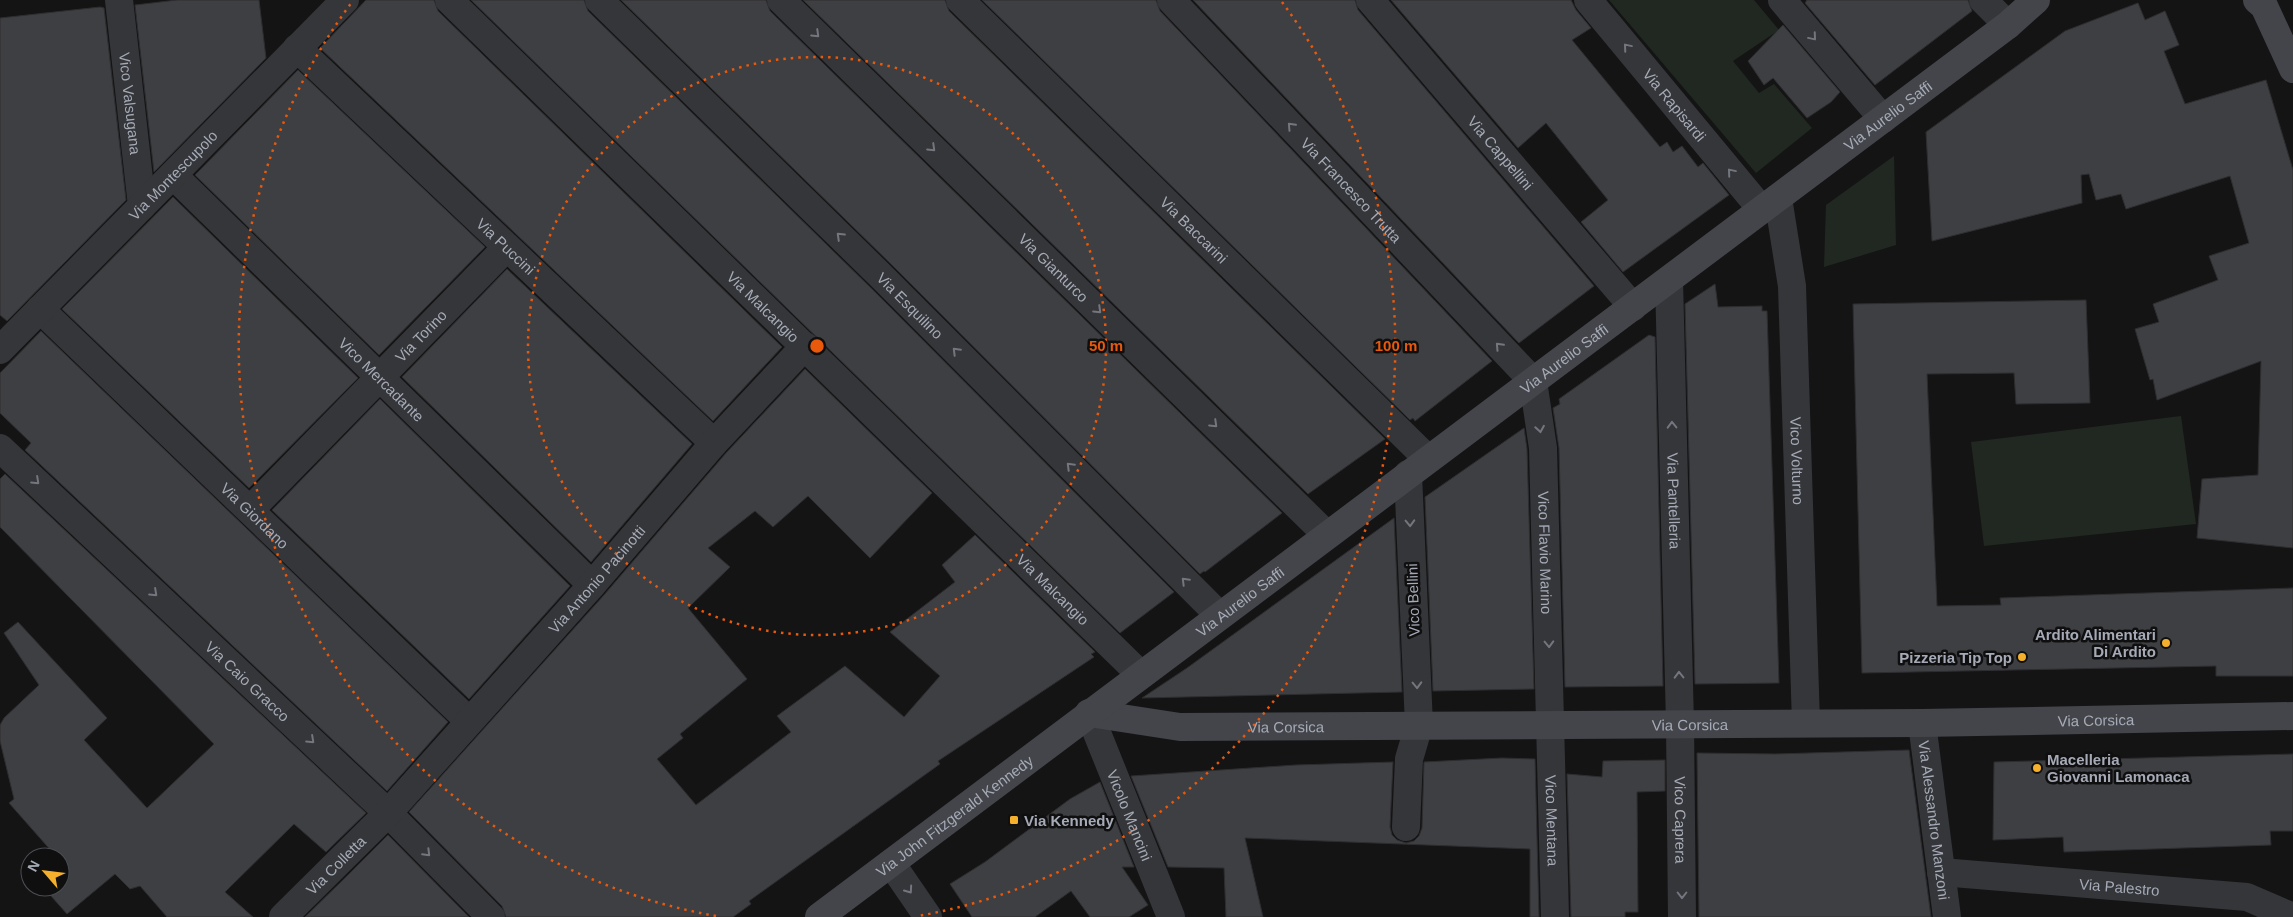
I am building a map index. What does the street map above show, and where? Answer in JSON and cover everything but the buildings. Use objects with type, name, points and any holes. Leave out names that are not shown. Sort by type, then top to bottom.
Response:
[{"type":"street","name":"Vico Valsugana","points":[[119,0],[142,206]]},
{"type":"street","name":"Via Montescupolo","points":[[0,350],[345,0]]},
{"type":"street","name":"Via Malcangio","points":[[450,0],[1141,675]]},
{"type":"street","name":"Via Esquilino","points":[[599,0],[883,278],[1220,615]]},
{"type":"street","name":"Via Gianturco","points":[[781,0],[1327,535]]},
{"type":"street","name":"Via Baccarini","points":[[960,0],[1418,467]]},
{"type":"street","name":"Via Francesco Trutta","points":[[1171,0],[1533,381]]},
{"type":"street","name":"Via Cappellini","points":[[1370,0],[1633,306]]},
{"type":"street","name":"Via Rapisardi","points":[[1588,0],[1770,204]]},
{"type":"street","points":[[1782,0],[1883,119]]},
{"type":"street","points":[[1983,0],[2008,26]]},
{"type":"street","name":"Via Aurelio Saffi","points":[[1089,713],[2008,26],[2036,0]]},
{"type":"street","points":[[2257,0],[2264,6],[2293,69]]},
{"type":"street","name":"Via Puccini","points":[[297,48],[714,443]]},
{"type":"street","name":"Vico Mercadante","points":[[173,175],[592,584]]},
{"type":"street","name":"Vico Volturno","points":[[1770,204],[1792,286],[1806,723]]},
{"type":"street","name":"Via Torino","points":[[250,510],[507,247]]},
{"type":"street","name":"Via Pantelleria","points":[[1669,280],[1680,724]]},
{"type":"street","name":"Via Giordano","points":[[40,309],[469,721]]},
{"type":"street","name":"Via Antonio Pacinotti","points":[[388,813],[592,584],[714,443],[805,346]]},
{"type":"street","name":"Vico Flavio Marino","points":[[1533,381],[1543,448],[1552,724]]},
{"type":"street","name":"Via Caio Gracco","points":[[0,448],[388,813],[491,917]]},
{"type":"street","name":"Vico Bellini","points":[[1406,828],[1409,759],[1419,725],[1418,467]]},
{"type":"street","name":"Via Corsica","points":[[1089,713],[1180,727],[1922,723],[2293,716]]},
{"type":"street","name":"Via John Fitzgerald Kennedy","points":[[819,917],[1089,713]]},
{"type":"street","name":"Vicolo Mancini","points":[[1089,713],[1171,917]]},
{"type":"street","name":"Via Alessandro Manzoni","points":[[1922,723],[1947,917]]},
{"type":"street","name":"Vico Mentana","points":[[1552,724],[1555,917]]},
{"type":"street","name":"Vico Caprera","points":[[1680,724],[1682,917]]},
{"type":"street","name":"Via Colletta","points":[[283,917],[388,813]]},
{"type":"street","points":[[891,862],[928,917]]},
{"type":"street","name":"Via Palestro","points":[[1941,872],[2247,897],[2293,917]]},
{"type":"shaded area","points":[[1609,0],[1754,0],[1779,30],[1733,61],[1759,93],[1774,84],[1812,128],[1756,173]]},
{"type":"shaded area","points":[[1894,156],[1896,245],[1824,267],[1826,205]]},
{"type":"shaded area","points":[[2181,416],[2196,524],[1984,546],[1971,442]]},
{"type":"place","name":"Ardito Alimentari Di Ardito","points":[[2166,643]]},
{"type":"place","name":"Pizzeria Tip Top","points":[[2022,657]]},
{"type":"place","name":"Macelleria Giovanni Lamonaca","points":[[2037,768]]},
{"type":"place","name":"Via Kennedy","points":[[1014,820]]}]
